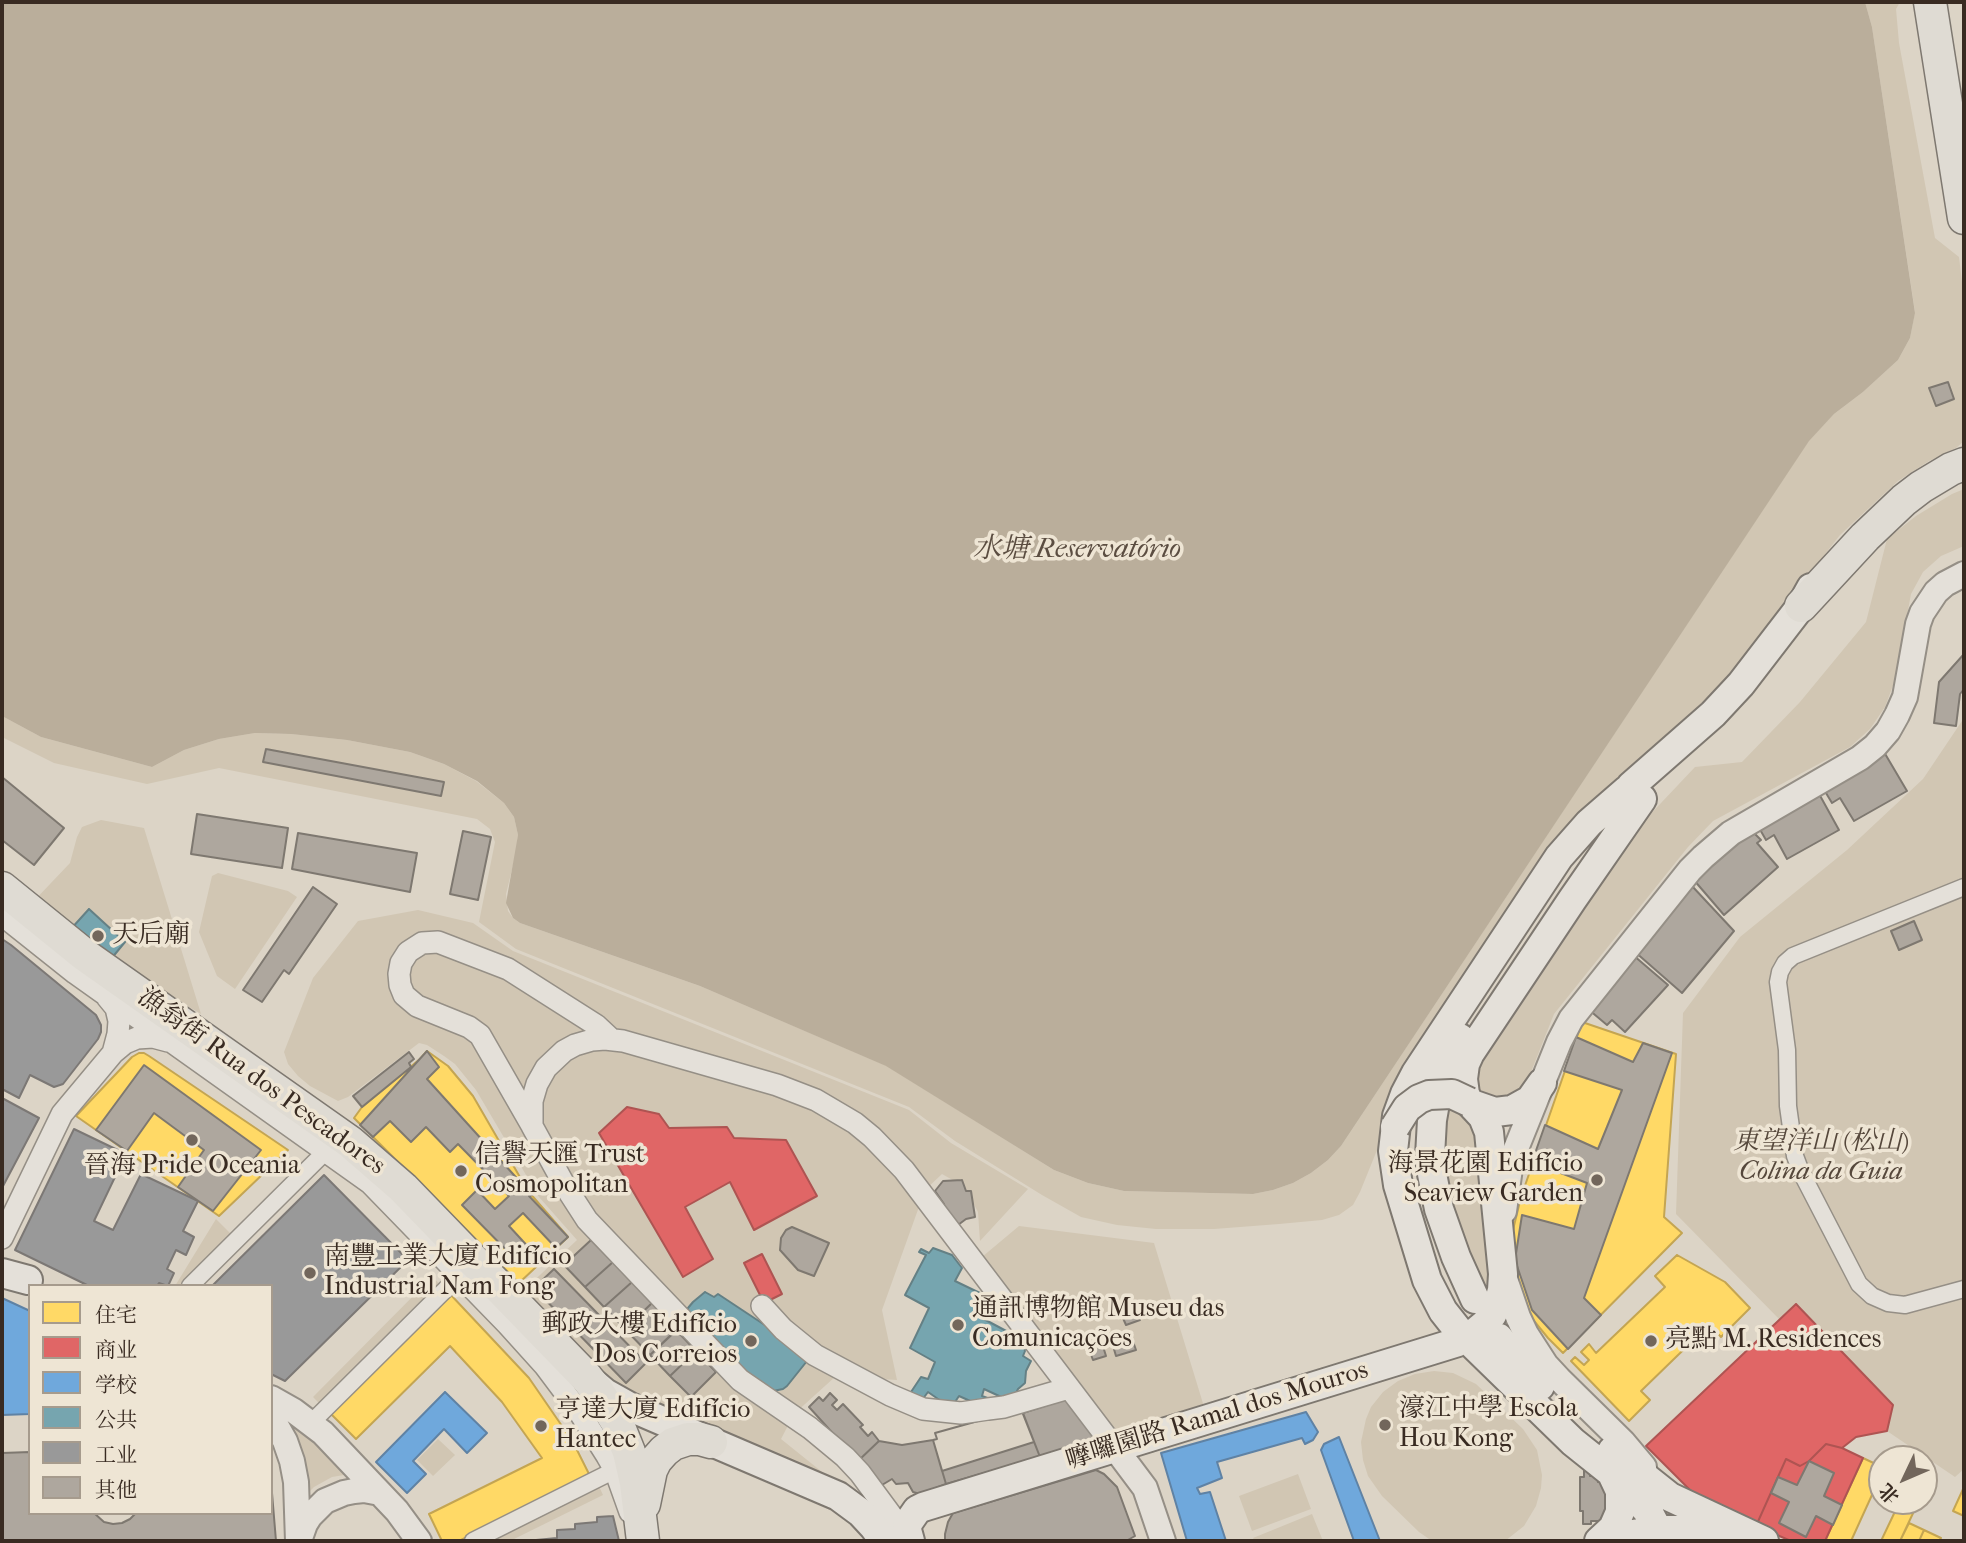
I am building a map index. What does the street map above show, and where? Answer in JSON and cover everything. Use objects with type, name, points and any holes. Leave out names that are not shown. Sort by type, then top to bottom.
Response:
[{"type":"main road","points":[[1930,2],[1964,218]]},
{"type":"main road","points":[[1951,2],[1964,83]]},
{"type":"main road","points":[[1801,606],[1816,577],[1855,530],[1905,484],[1929,468],[1964,451]]},
{"type":"main road","points":[[1475,1298],[1439,1209],[1432,1174],[1432,1120],[1439,1086],[1461,1037],[1571,870],[1601,833],[1741,684],[1801,606],[1841,563],[1904,500],[1951,469],[1964,464]]},
{"type":"main road","points":[[1662,1536],[1642,1503],[1608,1470],[1573,1442],[1462,1334],[1443,1311],[1427,1280],[1396,1174],[1393,1151],[1395,1128],[1405,1094],[1416,1073],[1559,858],[1589,823],[1637,792],[1724,726],[1764,684],[1839,583],[1894,525],[1918,504],[1942,488],[1964,478]]},
{"type":"main road","points":[[1471,1103],[1464,1090],[1463,1079],[1468,1057],[1572,900],[1637,792]]},
{"type":"main road","name":"漁翁街 Rua dos Pescadores","points":[[2,888],[86,956],[374,1161],[587,1378],[605,1393],[624,1404],[838,1496],[901,1540]]},
{"type":"main road","points":[[1395,1128],[1404,1111],[1422,1097],[1437,1093],[1448,1094],[1495,1112],[1516,1109],[1533,1097],[1542,1083]]},
{"type":"main road","name":"嚤囉園路 Ramal dos Mouros","points":[[901,1540],[908,1522],[917,1510],[923,1507],[1115,1448],[1462,1334],[1485,1324],[1495,1311],[1502,1290],[1501,1258],[1489,1132],[1483,1117],[1471,1103]]},
{"type":"main road","points":[[1499,1338],[1527,1373],[1585,1430],[1670,1497],[1764,1541]]},
{"type":"main road","points":[[587,1378],[608,1407],[623,1437],[633,1467],[641,1535]]},
{"type":"main road","points":[[1585,1430],[1619,1487],[1621,1506],[1613,1528],[1599,1541]]},
{"type":"main road","points":[[641,1535],[650,1474],[659,1456],[680,1441],[696,1438],[711,1442]]},
{"type":"main road","points":[[1605,1541],[1626,1535],[1662,1536],[1690,1529],[1723,1532],[1764,1541]]},
{"type":"main road","points":[[1717,1541],[1734,1538],[1764,1541]]},
{"type":"street","points":[[1670,1497],[1623,1442],[1559,1379],[1536,1350],[1518,1317],[1501,1258],[1509,1169],[1542,1083],[1571,1019],[1703,857],[1731,833],[1860,758],[1888,732],[1905,697],[1922,612],[1936,592],[1964,574]]},
{"type":"street","points":[[1964,887],[1793,956],[1785,963],[1778,982],[1787,1049],[1788,1106],[1796,1156],[1801,1172],[1859,1284],[1872,1296],[1888,1303],[1905,1304],[1964,1289]]},
{"type":"street","name":"漁翁街 Rua dos Pescadores","points":[[2,915],[105,995],[370,1184],[545,1366],[578,1410],[615,1470],[641,1535]]},
{"type":"street","points":[[611,1039],[596,1025],[504,968],[438,942],[422,943],[408,952],[401,963],[400,985],[404,995],[417,1006],[469,1027],[480,1035],[587,1220],[740,1380],[810,1428],[845,1457],[860,1473],[901,1540]]},
{"type":"street","points":[[105,995],[115,1006],[119,1021],[113,1053]]},
{"type":"street","points":[[2,1238],[62,1114],[113,1053],[129,1041],[145,1037],[161,1038],[176,1045]]},
{"type":"street","points":[[532,1126],[531,1108],[535,1090],[550,1063],[575,1045],[592,1040],[611,1039],[777,1085],[816,1100],[855,1123],[881,1145],[904,1170],[1145,1488],[1163,1541]]},
{"type":"street","points":[[192,1284],[326,1151]]},
{"type":"street","points":[[2,1268],[23,1280]]},
{"type":"street","points":[[311,1423],[460,1275]]},
{"type":"street","points":[[762,1307],[783,1329],[814,1354],[890,1395],[923,1409],[961,1413],[1004,1407],[1069,1388]]},
{"type":"street","points":[[273,1399],[311,1423],[337,1446],[419,1541]]},
{"type":"street","points":[[273,1420],[292,1461],[296,1482],[298,1541]]},
{"type":"street","points":[[473,1541],[615,1470]]},
{"type":"street","points":[[298,1541],[310,1516],[325,1501],[354,1490],[380,1493]]},
{"type":"green space","points":[[1865,2],[1900,2],[1896,9],[1899,43],[1935,238],[1959,257],[1964,299],[1964,441],[1898,481],[1840,535],[1790,599],[1761,644],[1682,728],[1597,803],[1399,1096],[1360,1192],[1353,1205],[1339,1215],[1322,1220],[1214,1229],[1156,1229],[1117,1225],[1081,1217],[955,1141],[909,1107],[516,949],[479,922],[495,842],[490,829],[477,819],[219,768],[147,784],[54,763],[2,737],[2,716],[41,737],[152,767],[184,750],[219,739],[255,733],[347,740],[410,752],[444,764],[476,781],[504,803],[514,817],[518,835],[506,894],[508,911],[520,923],[700,986],[887,1066],[1054,1170],[1088,1183],[1124,1191],[1253,1194],[1293,1183],[1328,1160],[1341,1146],[1809,440],[1834,414],[1898,360],[1910,338],[1915,312],[1872,27]]},
{"type":"green space","points":[[1964,489],[1964,546],[1941,556],[1923,572],[1911,594],[1895,680],[1885,707],[1870,729],[1850,747],[1713,821],[1688,847],[1554,1014],[1525,1087],[1512,1100],[1478,1096],[1473,1062],[1627,839],[1695,767],[1742,762],[1800,702],[1866,622],[1887,539],[1916,516]]},
{"type":"green space","name":"東望洋山 (松山) Colina da Guia","points":[[1964,718],[1964,1469],[1955,1477],[1938,1466],[1938,1445],[1908,1445],[1887,1431],[1893,1405],[1797,1305],[1780,1320],[1676,1214],[1683,1013],[1740,937],[1847,850],[1923,779]]},
{"type":"green space","points":[[101,820],[144,828],[201,1014],[126,970],[31,904],[70,863],[82,827]]},
{"type":"green space","points":[[218,873],[288,891],[297,897],[235,989],[217,976],[199,932],[212,876]]},
{"type":"green space","points":[[418,910],[473,923],[513,951],[909,1110],[951,1143],[1028,1189],[980,1241],[978,1212],[965,1187],[942,1174],[925,1190],[882,1310],[897,1380],[836,1376],[794,1414],[781,1439],[847,1492],[613,1387],[522,1292],[577,1240],[539,1197],[476,1090],[455,1064],[427,1045],[419,1043],[348,1097],[338,1101],[310,1086],[288,1064],[284,1052],[313,978],[358,921]]},
{"type":"green space","points":[[1446,1099],[1479,1119],[1489,1279],[1486,1294],[1469,1258],[1442,1178]]},
{"type":"green space","points":[[216,1219],[240,1243],[199,1284],[176,1284]]},
{"type":"green space","points":[[1019,1226],[1154,1243],[1205,1410],[1114,1438],[982,1257]]},
{"type":"green space","points":[[432,1277],[442,1286],[322,1406],[313,1397]]},
{"type":"green space","points":[[1434,1371],[1453,1373],[1476,1384],[1523,1429],[1537,1450],[1542,1475],[1536,1506],[1524,1526],[1505,1541],[1432,1541],[1382,1496],[1368,1476],[1361,1442],[1371,1407],[1383,1392],[1398,1381],[1415,1374]]},
{"type":"green space","points":[[284,1415],[350,1474],[332,1477],[314,1487],[305,1496]]},
{"type":"green space","points":[[438,1439],[455,1455],[433,1476],[417,1460]]},
{"type":"green space","points":[[1298,1474],[1311,1509],[1252,1531],[1239,1496]]},
{"type":"green space","points":[[596,1480],[603,1495],[510,1541],[475,1541]]},
{"type":"green space","points":[[1312,1514],[1323,1541],[1255,1541],[1253,1538]]},
{"type":"water","name":"水塘 Reservatório","points":[[2,2],[1865,2],[1872,27],[1915,313],[1910,338],[1898,360],[1834,414],[1809,441],[1341,1146],[1311,1173],[1273,1190],[1253,1194],[1124,1191],[1088,1183],[1054,1170],[886,1066],[700,986],[520,923],[513,918],[506,903],[518,835],[514,817],[504,803],[477,781],[444,764],[410,752],[347,740],[255,733],[219,739],[184,750],[152,767],[41,737],[2,716]]},
{"type":"building: 住宅","name":"海景花園 Edifício Seaview Garden","points":[[1582,1022],[1676,1054],[1664,1217],[1682,1233],[1563,1353],[1530,1316],[1510,1261],[1512,1234],[1521,1197]]},
{"type":"building: 住宅","name":"信譽天匯 Trust Cosmopolitan","points":[[427,1051],[448,1066],[473,1096],[528,1191],[568,1237],[519,1283],[354,1118],[362,1107]]},
{"type":"building: 住宅","name":"晉海 Pride Oceania","points":[[139,1053],[149,1056],[288,1150],[219,1216],[76,1116],[132,1057]]},
{"type":"building: 住宅","name":"亮點 M. Residences","points":[[1677,1255],[1725,1282],[1750,1308],[1721,1337],[1709,1325],[1641,1391],[1650,1400],[1629,1421],[1571,1361],[1575,1357],[1584,1365],[1589,1360],[1581,1352],[1589,1344],[1596,1353],[1665,1287],[1655,1276]]},
{"type":"building: 住宅","name":"亨達大廈 Edifício Hantec","points":[[450,1294],[529,1378],[573,1442],[590,1476],[459,1541],[442,1541],[429,1514],[542,1458],[502,1402],[450,1346],[356,1439],[330,1413]]},
{"type":"building: 住宅","points":[[1778,1327],[1816,1367],[1794,1388],[1783,1377],[1770,1389],[1778,1398],[1756,1419],[1745,1408],[1741,1412],[1730,1400],[1735,1396],[1725,1384],[1746,1364],[1758,1376],[1771,1363],[1756,1347]]},
{"type":"building: 住宅","points":[[1819,1370],[1860,1413],[1839,1433],[1826,1421],[1812,1434],[1819,1441],[1797,1461],[1787,1450],[1783,1454],[1772,1442],[1776,1438],[1763,1425],[1784,1404],[1796,1415],[1809,1403],[1798,1391]]},
{"type":"building: 住宅","points":[[1716,1395],[1725,1405],[1730,1400],[1741,1412],[1735,1417],[1745,1427],[1729,1442],[1721,1433],[1709,1444],[1718,1453],[1707,1463],[1679,1433],[1688,1423],[1697,1433],[1708,1422],[1698,1411]]},
{"type":"building: 住宅","points":[[1757,1437],[1767,1447],[1772,1442],[1783,1454],[1776,1460],[1781,1465],[1767,1478],[1764,1474],[1751,1487],[1760,1496],[1749,1507],[1720,1476],[1730,1466],[1739,1476],[1749,1466],[1739,1455]]},
{"type":"building: 住宅","points":[[1863,1458],[1868,1460],[1868,1504],[1851,1541],[1825,1541]]},
{"type":"building: 住宅","points":[[2,1487],[15,1489],[15,1496],[18,1496],[17,1520],[7,1520],[6,1534],[2,1534]]},
{"type":"building: 住宅","points":[[1964,1487],[1964,1516],[1953,1511]]},
{"type":"building: 住宅","points":[[224,1515],[258,1515],[258,1524],[235,1528],[235,1524],[226,1525]]},
{"type":"building: 住宅","points":[[1893,1515],[1912,1515],[1900,1541],[1881,1541]]},
{"type":"building: 住宅","points":[[1909,1523],[1924,1530],[1919,1541],[1900,1541]]},
{"type":"building: 住宅","points":[[250,1527],[258,1529],[258,1538],[262,1541],[226,1541],[227,1531]]},
{"type":"building: 住宅","points":[[187,1529],[187,1532],[195,1531],[196,1541],[165,1541],[164,1533]]},
{"type":"building: 住宅","points":[[1924,1530],[1941,1538],[1939,1541],[1919,1541]]},
{"type":"building: 住宅","points":[[124,1532],[132,1534],[133,1541],[102,1541],[102,1536]]},
{"type":"building: 住宅","points":[[46,1536],[61,1536],[69,1538],[69,1541],[38,1541],[47,1539]]},
{"type":"building: 商业","points":[[627,1107],[659,1114],[669,1128],[727,1127],[734,1138],[786,1140],[817,1196],[754,1230],[730,1182],[685,1207],[713,1259],[683,1277],[599,1133]]},
{"type":"building: 商业","points":[[762,1254],[782,1294],[764,1303],[744,1263]]},
{"type":"building: 商业","points":[[1796,1304],[1893,1405],[1887,1431],[1856,1437],[1842,1448],[1826,1444],[1800,1466],[1786,1459],[1756,1526],[1695,1495],[1646,1446]]},
{"type":"building: 商业","points":[[1826,1444],[1863,1458],[1825,1541],[1791,1541],[1756,1526],[1786,1459],[1800,1466]]},
{"type":"building: 学校","points":[[2,1298],[28,1310],[28,1414],[2,1415]]},
{"type":"building: 学校","points":[[445,1392],[487,1433],[467,1453],[444,1429],[413,1461],[426,1474],[407,1493],[376,1462]]},
{"type":"building: 学校","points":[[1306,1412],[1318,1432],[1313,1440],[1305,1444],[1302,1438],[1217,1462],[1222,1478],[1197,1488],[1200,1494],[1210,1492],[1226,1541],[1187,1541],[1161,1453]]},
{"type":"building: 学校","points":[[1339,1437],[1380,1541],[1354,1541],[1321,1450],[1324,1444]]},
{"type":"building: 公共","name":"天后廟","points":[[89,909],[125,942],[111,959],[70,930]]},
{"type":"building: 公共","name":"通訊博物館 Museu das Comunicações","points":[[933,1248],[952,1255],[962,1268],[955,1281],[984,1295],[986,1299],[987,1303],[980,1317],[1010,1333],[1009,1338],[1023,1346],[1023,1356],[1031,1361],[1026,1371],[1025,1383],[1018,1389],[1012,1402],[984,1389],[982,1396],[993,1400],[977,1404],[959,1396],[951,1408],[928,1392],[922,1400],[911,1392],[921,1377],[928,1379],[935,1362],[910,1348],[929,1308],[905,1295],[926,1255],[919,1252],[921,1249],[929,1253]]},
{"type":"building: 公共","name":"郵政大樓 Edifício Dos Correios","points":[[705,1292],[714,1297],[718,1294],[807,1353],[807,1361],[787,1386],[773,1391],[733,1365],[738,1358],[701,1334],[687,1314],[688,1308]]},
{"type":"building: 工业","points":[[2,939],[96,1015],[101,1025],[98,1039],[63,1084],[54,1087],[30,1075],[19,1098],[2,1089]]},
{"type":"building: 工业","points":[[2,1098],[39,1118],[2,1188]]},
{"type":"building: 工业","points":[[74,1129],[126,1154],[94,1221],[113,1230],[141,1174],[198,1201],[183,1231],[194,1237],[186,1255],[176,1250],[167,1269],[174,1273],[169,1284],[85,1284],[15,1250]]},
{"type":"building: 工业","name":"南豐工業大廈 Edifício Industrial Nam Fong","points":[[324,1175],[408,1260],[285,1381],[273,1375],[273,1284],[214,1284]]},
{"type":"building: 工业","points":[[613,1516],[619,1541],[536,1541],[557,1538],[557,1530],[575,1529],[575,1524],[597,1522],[597,1517]]},
{"type":"building: 其他","points":[[1948,382],[1954,399],[1936,406],[1929,388]]},
{"type":"building: 其他","points":[[1964,654],[1964,689],[1960,694],[1956,726],[1934,723],[1939,682]]},
{"type":"building: 其他","points":[[266,749],[444,782],[441,796],[263,762]]},
{"type":"building: 其他","points":[[1884,752],[1907,791],[1854,821],[1840,798],[1832,803],[1823,788]]},
{"type":"building: 其他","points":[[2,777],[64,828],[34,865],[2,840]]},
{"type":"building: 其他","points":[[1818,792],[1839,830],[1787,859],[1774,835],[1766,840],[1758,826]]},
{"type":"building: 其他","points":[[197,814],[288,828],[282,868],[191,854]]},
{"type":"building: 其他","points":[[1750,829],[1761,840],[1757,843],[1778,867],[1724,915],[1693,879]]},
{"type":"building: 其他","points":[[463,831],[491,837],[478,900],[450,894]]},
{"type":"building: 其他","points":[[298,833],[417,853],[410,892],[292,869]]},
{"type":"building: 其他","points":[[1692,886],[1734,931],[1682,993],[1634,951]]},
{"type":"building: 其他","points":[[313,887],[337,904],[289,974],[284,970],[262,1002],[243,990]]},
{"type":"building: 其他","points":[[1914,921],[1922,940],[1899,950],[1891,931]]},
{"type":"building: 其他","points":[[1633,955],[1668,985],[1625,1032],[1612,1020],[1607,1025],[1588,1009]]},
{"type":"building: 其他","points":[[1576,1037],[1633,1062],[1643,1043],[1672,1053],[1584,1298],[1601,1315],[1568,1349],[1532,1310],[1515,1260],[1522,1215],[1574,1229],[1587,1183],[1532,1162],[1545,1125],[1598,1149],[1622,1090],[1564,1071]]},
{"type":"building: 其他","points":[[427,1051],[439,1067],[427,1079],[568,1237],[556,1248],[523,1213],[509,1226],[532,1251],[520,1264],[462,1205],[477,1190],[495,1209],[509,1196],[458,1144],[450,1152],[426,1127],[411,1142],[390,1121],[373,1137],[360,1125]]},
{"type":"building: 其他","points":[[409,1052],[414,1059],[409,1063],[411,1067],[362,1107],[353,1096]]},
{"type":"building: 其他","points":[[144,1065],[261,1150],[213,1211],[178,1187],[204,1150],[154,1113],[127,1151],[96,1130]]},
{"type":"building: 其他","points":[[962,1180],[966,1191],[971,1191],[975,1217],[958,1225],[945,1212],[944,1204],[935,1191],[943,1181]]},
{"type":"building: 其他","points":[[792,1227],[829,1243],[814,1276],[798,1270],[780,1250],[781,1238],[786,1230]]},
{"type":"building: 其他","points":[[591,1240],[613,1262],[585,1287],[564,1265]]},
{"type":"building: 其他","points":[[613,1262],[632,1282],[604,1307],[585,1287]]},
{"type":"building: 其他","points":[[554,1269],[646,1363],[626,1383],[534,1288]]},
{"type":"building: 其他","points":[[632,1282],[652,1303],[625,1329],[604,1307]]},
{"type":"building: 其他","points":[[653,1302],[679,1328],[650,1355],[625,1329]]},
{"type":"building: 其他","points":[[1134,1303],[1140,1320],[1126,1325],[1119,1309]]},
{"type":"building: 其他","points":[[676,1330],[696,1351],[670,1376],[650,1355]]},
{"type":"building: 其他","points":[[1130,1333],[1136,1350],[1116,1356],[1111,1339]]},
{"type":"building: 其他","points":[[1101,1340],[1106,1356],[1093,1360],[1087,1344]]},
{"type":"building: 其他","points":[[696,1351],[716,1372],[691,1397],[670,1376]]},
{"type":"building: 其他","points":[[830,1393],[837,1400],[832,1405],[837,1410],[843,1404],[863,1425],[860,1427],[868,1436],[872,1432],[879,1441],[858,1461],[809,1407],[819,1397],[823,1401]]},
{"type":"building: 其他","points":[[1066,1399],[1098,1439],[1040,1457],[1023,1413]]},
{"type":"building: 其他","points":[[1021,1409],[1040,1457],[946,1484],[933,1440],[937,1439],[935,1433]]},
{"type":"building: 其他","points":[[1021,1409],[1034,1442],[942,1471],[933,1440],[937,1439],[935,1433]]},
{"type":"building: 其他","points":[[933,1440],[946,1484],[920,1494],[913,1492],[908,1483],[896,1484],[892,1479],[882,1485],[858,1461],[879,1441],[902,1445]]},
{"type":"building: 其他","points":[[28,1452],[28,1515],[273,1515],[273,1505],[276,1541],[2,1541],[2,1453]]},
{"type":"building: 其他","points":[[1809,1461],[1834,1473],[1824,1496],[1842,1505],[1833,1525],[1816,1516],[1806,1537],[1779,1523],[1789,1502],[1771,1493],[1778,1477],[1797,1485]]},
{"type":"building: 其他","points":[[1096,1470],[1117,1487],[1135,1536],[1126,1541],[945,1541],[948,1522],[953,1513]]},
{"type":"building: 其他","points":[[1584,1470],[1590,1470],[1590,1476],[1597,1476],[1598,1482],[1604,1482],[1609,1488],[1609,1513],[1605,1518],[1601,1518],[1601,1521],[1591,1521],[1591,1524],[1583,1524],[1583,1511],[1580,1511],[1580,1477],[1584,1477]]},
{"type":"building: 其他","points":[[96,1515],[134,1515],[122,1523],[104,1522]]},
{"type":"place","name":"天后廟","points":[[98,936]]},
{"type":"place","name":"晉海 Pride Oceania","points":[[192,1140]]},
{"type":"place","name":"信譽天匯 Trust Cosmopolitan","points":[[461,1171]]},
{"type":"place","name":"海景花園 Edifício Seaview Garden","points":[[1597,1180]]},
{"type":"place","name":"南豐工業大廈 Edifício Industrial Nam Fong","points":[[310,1273]]},
{"type":"place","name":"通訊博物館 Museu das Comunicações","points":[[958,1325]]},
{"type":"place","name":"郵政大樓 Edifício Dos Correios","points":[[751,1341]]},
{"type":"place","name":"亮點 M. Residences","points":[[1651,1341]]},
{"type":"place","name":"濠江中學 Escola Hou Kong","points":[[1385,1425]]},
{"type":"place","name":"亨達大廈 Edifício Hantec","points":[[541,1426]]}]
